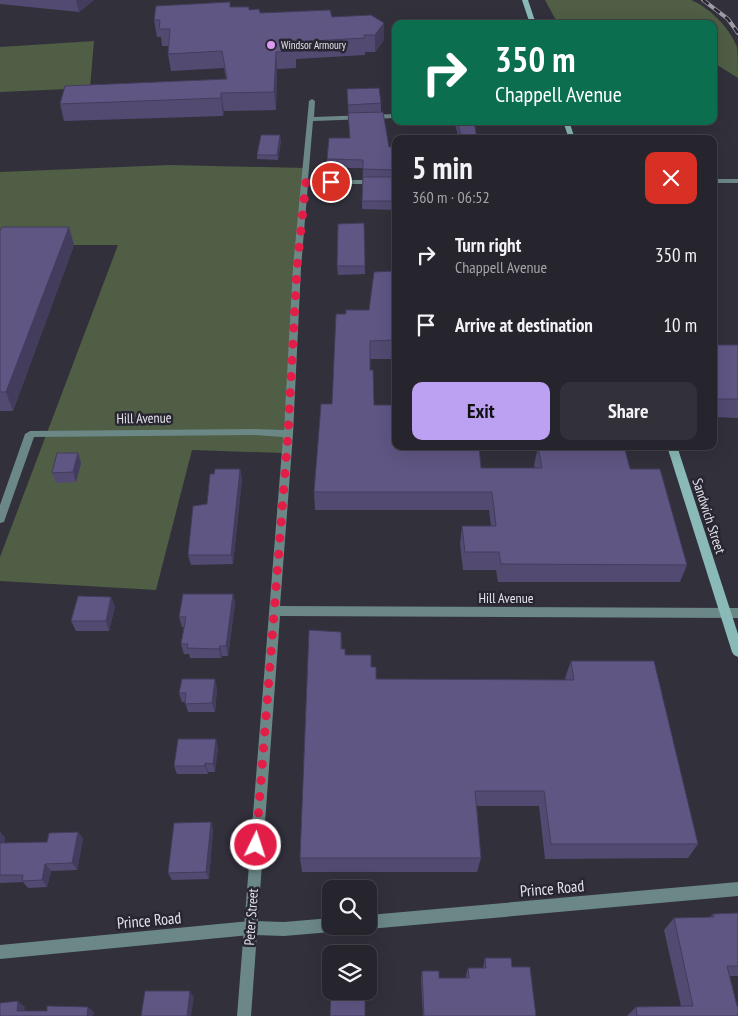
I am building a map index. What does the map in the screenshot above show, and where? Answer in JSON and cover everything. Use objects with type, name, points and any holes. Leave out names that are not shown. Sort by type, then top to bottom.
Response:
[{"type":"main road","points":[[525,0],[532,20]]},
{"type":"main road","name":"Sandwich Street","points":[[673,450],[738,652]]},
{"type":"street","name":"Peter Street","points":[[244,1016],[288,434],[297,267],[312,101]]},
{"type":"street","points":[[311,119],[392,116]]},
{"type":"street","points":[[717,181],[738,181]]},
{"type":"street","points":[[306,182],[392,182]]},
{"type":"street","name":"Hill Avenue","points":[[0,519],[30,434],[255,432],[288,434]]},
{"type":"street","name":"Hill Avenue","points":[[274,611],[738,613]]},
{"type":"street","name":"Prince Road","points":[[377,921],[738,889]]},
{"type":"street","name":"Prince Road","points":[[0,952],[250,928],[284,929],[322,926]]},
{"type":"green space","points":[[545,0],[691,0],[712,13],[734,40],[737,47],[738,78],[717,65],[717,20],[556,20]]},
{"type":"green space","points":[[94,41],[90,88],[0,92],[0,47]]},
{"type":"green space","points":[[170,165],[305,168],[282,453],[192,450],[156,590],[0,581],[0,557],[118,245],[0,245],[0,172]]},
{"type":"building","points":[[230,2],[230,7],[249,7],[249,10],[259,9],[260,13],[330,10],[332,17],[371,15],[384,23],[375,35],[364,35],[365,38],[294,42],[295,51],[276,52],[274,92],[221,93],[221,98],[60,104],[65,86],[227,79],[222,51],[168,54],[170,29],[159,29],[160,20],[154,20],[156,6]]},
{"type":"building","points":[[379,88],[381,103],[348,105],[347,89]]},
{"type":"building","points":[[383,112],[389,147],[392,147],[392,170],[363,169],[363,160],[327,159],[329,138],[350,138],[348,113]]},
{"type":"building","points":[[458,125],[475,125],[476,135],[461,135]]},
{"type":"building","points":[[261,135],[280,135],[277,155],[257,155]]},
{"type":"building","points":[[363,177],[392,177],[392,201],[362,201]]},
{"type":"building","points":[[364,223],[365,266],[337,266],[338,224]]},
{"type":"building","points":[[2,227],[69,227],[6,392],[0,392],[0,231]]},
{"type":"building","points":[[392,271],[392,340],[370,341],[370,370],[373,370],[374,405],[392,405],[392,450],[479,450],[481,468],[542,468],[539,450],[625,450],[630,469],[660,469],[687,565],[501,564],[499,552],[465,552],[462,526],[496,526],[492,492],[314,492],[321,404],[332,404],[336,314],[346,314],[346,310],[369,310],[374,272]]},
{"type":"building","points":[[717,345],[738,345],[738,399],[717,399]]},
{"type":"building","points":[[57,453],[78,453],[73,472],[52,473]]},
{"type":"building","points":[[215,469],[240,469],[231,555],[188,555],[193,506],[207,504],[210,474],[214,474]]},
{"type":"building","points":[[183,594],[233,594],[226,646],[220,646],[219,649],[187,648],[188,644],[181,644],[186,617],[179,617]]},
{"type":"building","points":[[78,596],[111,597],[106,621],[71,621]]},
{"type":"building","points":[[309,630],[341,632],[341,649],[345,649],[345,655],[371,655],[371,667],[376,667],[376,679],[574,680],[571,661],[654,661],[698,844],[551,844],[544,791],[475,791],[481,858],[300,858]]},
{"type":"building","points":[[182,679],[215,679],[212,703],[185,704],[186,693],[179,693]]},
{"type":"building","points":[[178,739],[216,739],[213,764],[205,763],[205,766],[174,766]]},
{"type":"building","points":[[211,822],[206,872],[168,873],[174,823]]},
{"type":"building","points":[[78,832],[72,863],[45,864],[42,880],[22,881],[23,875],[0,875],[0,843],[47,842],[49,833]]},
{"type":"building","points":[[738,913],[738,966],[727,966],[738,1006],[738,1016],[637,1016],[636,1007],[693,1006],[674,918],[714,917],[713,914]]},
{"type":"building","points":[[485,958],[511,958],[512,967],[530,967],[536,1016],[424,1016],[422,971],[439,971],[439,978],[469,978],[468,968],[486,968]]},
{"type":"building","points":[[145,991],[190,991],[187,1016],[141,1016]]},
{"type":"building","points":[[331,1000],[365,1000],[365,1016],[330,1016]]},
{"type":"building","points":[[18,1001],[17,1011],[47,1011],[47,1006],[88,1007],[87,1016],[0,1016],[0,1003]]},
{"type":"railway","points":[[703,0],[728,19],[738,33]]},
{"type":"place","name":"Windsor Armoury","points":[[271,45]]},
{"type":"route","points":[[256,845],[288,434],[297,267],[306,182],[331,182]]}]
